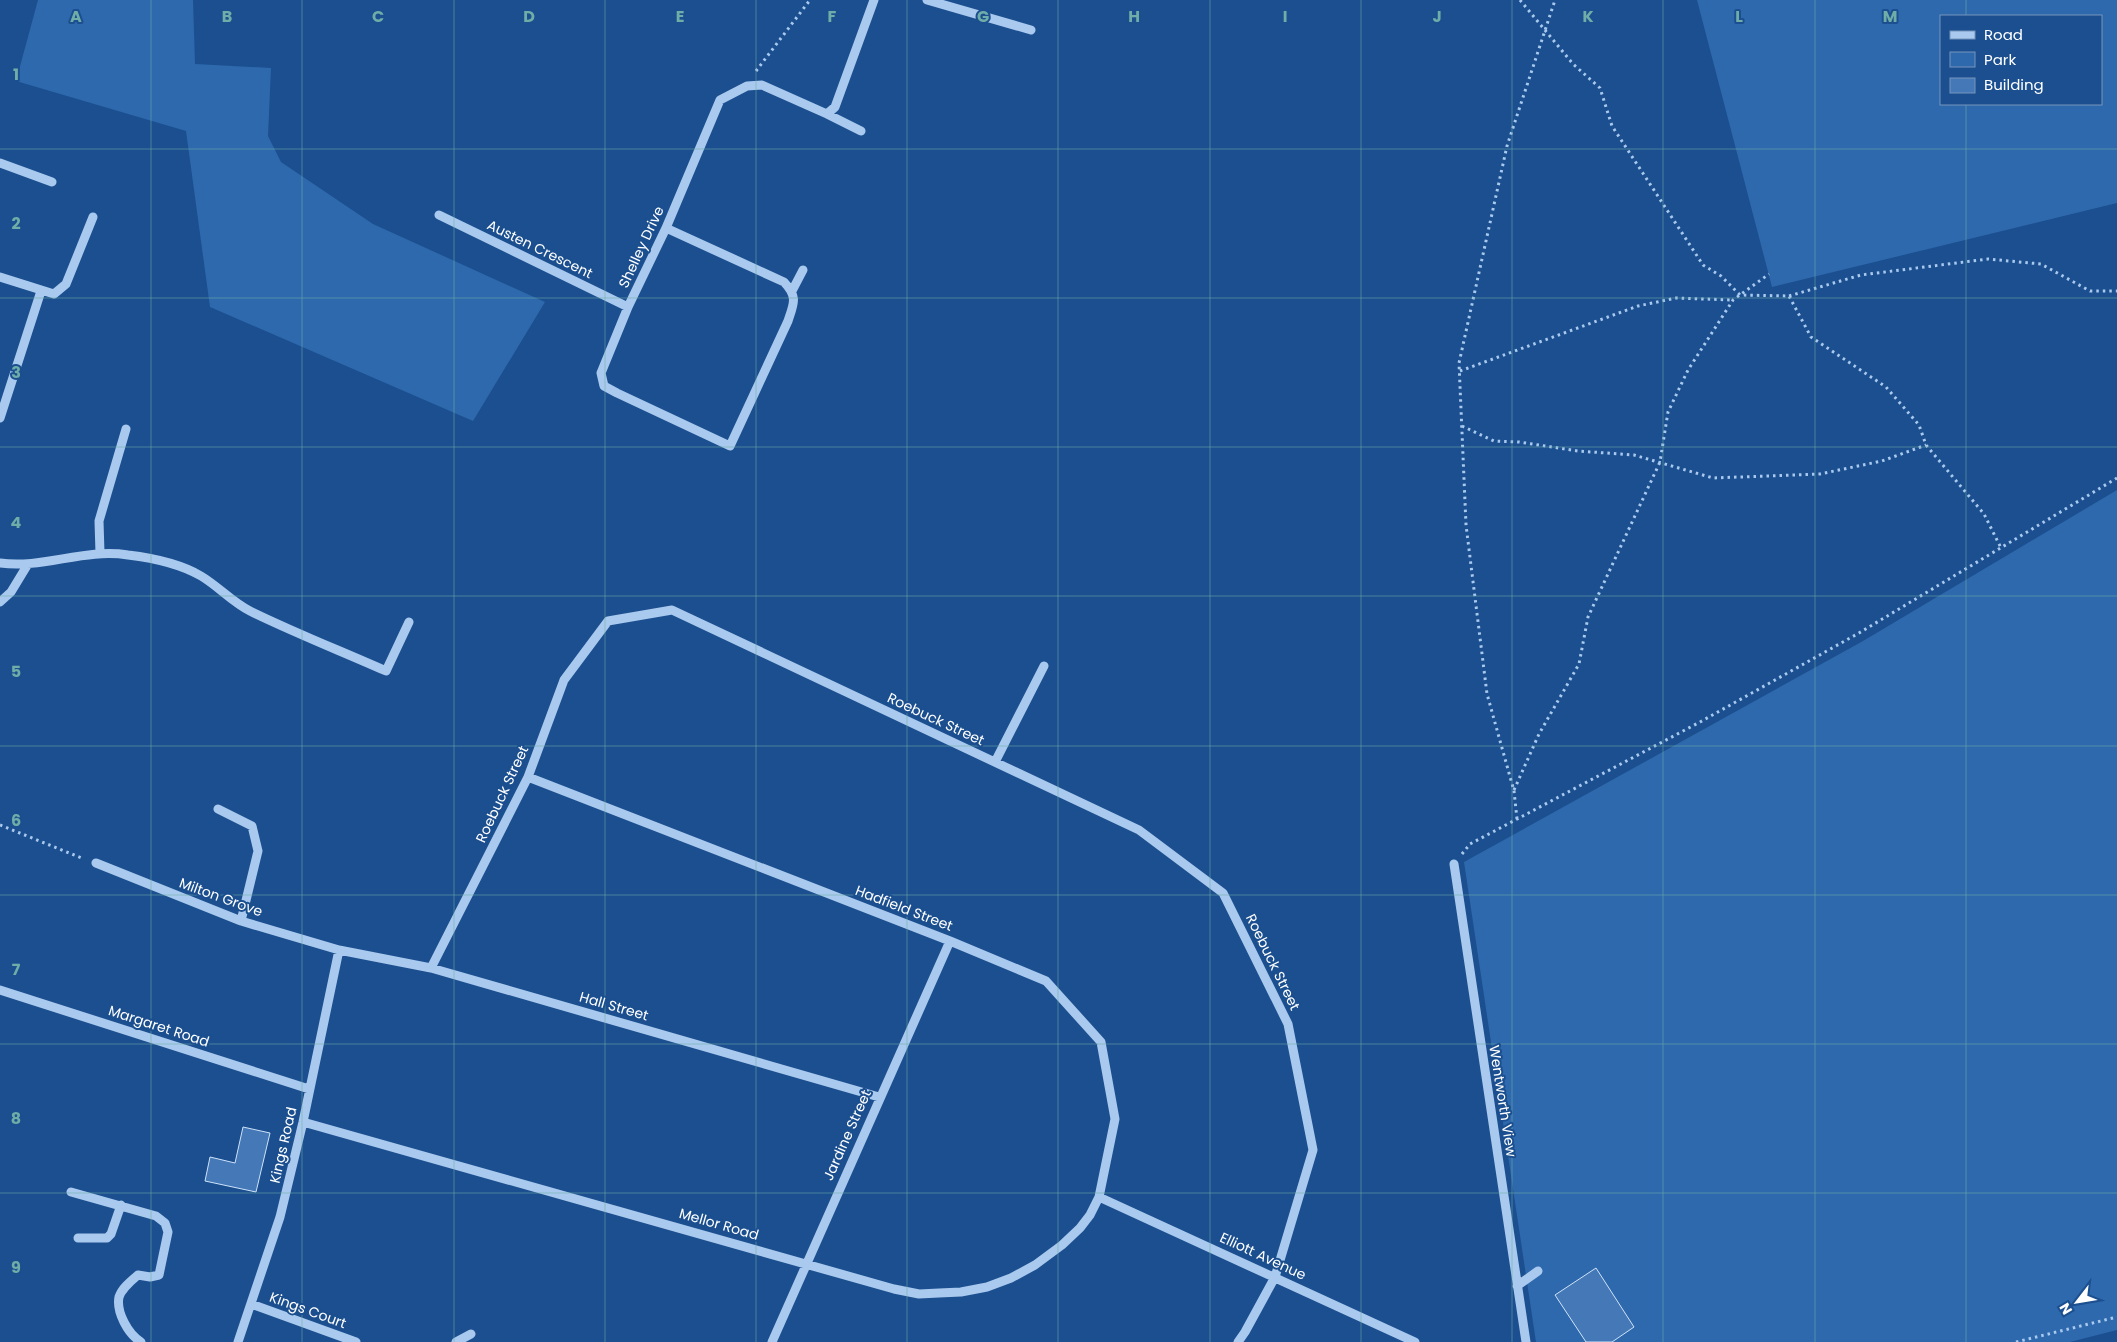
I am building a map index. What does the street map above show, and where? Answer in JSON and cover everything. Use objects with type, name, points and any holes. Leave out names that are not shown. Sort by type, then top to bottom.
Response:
[{"type":"street","points":[[827,114],[835,108],[874,0]]},
{"type":"street","points":[[928,0],[1031,30]]},
{"type":"street","name":"Shelley Drive","points":[[792,291],[794,302],[788,321],[730,446],[604,386],[601,373],[628,307],[666,228],[720,100],[747,86],[762,85],[861,131]]},
{"type":"street","points":[[0,163],[52,182]]},
{"type":"street","name":"Austen Crescent","points":[[439,216],[628,307]]},
{"type":"street","points":[[0,277],[54,294],[66,284],[93,217]]},
{"type":"street","points":[[666,228],[784,282],[792,291],[803,270]]},
{"type":"street","points":[[0,418],[41,291]]},
{"type":"street","points":[[100,553],[99,521],[126,429]]},
{"type":"street","points":[[0,563],[28,564],[100,553],[135,556],[186,568],[202,576],[226,596],[248,610],[386,671],[409,622]]},
{"type":"street","points":[[0,602],[12,592],[28,564]]},
{"type":"street","name":"Roebuck Street","points":[[431,968],[528,777],[564,680],[608,621],[672,610],[1139,830],[1223,893],[1288,1024],[1313,1150],[1275,1277],[1238,1342]]},
{"type":"street","points":[[995,762],[1044,666]]},
{"type":"street","name":"Hadfield Street","points":[[528,777],[950,941],[1046,981],[1101,1042],[1114,1119],[1099,1197]]},
{"type":"street","points":[[218,809],[252,826],[258,851],[241,921]]},
{"type":"street","name":"Milton Grove","points":[[96,864],[241,921],[339,950]]},
{"type":"street","name":"Wentworth View","points":[[1454,864],[1526,1342]]},
{"type":"street","name":"Jardine Street","points":[[772,1342],[879,1097],[950,941]]},
{"type":"street","name":"Hall Street","points":[[339,950],[431,968],[879,1097]]},
{"type":"street","name":"Kings Road","points":[[238,1342],[280,1217],[303,1122],[339,950]]},
{"type":"street","name":"Margaret Road","points":[[0,990],[309,1089]]},
{"type":"street","name":"Mellor Road","points":[[303,1122],[806,1263],[894,1290],[919,1294],[961,1292],[1011,1278],[1035,1265],[1062,1245],[1090,1215],[1099,1197]]},
{"type":"street","points":[[70,1192],[156,1216],[164,1223],[168,1232],[159,1275],[150,1277],[138,1276],[127,1285],[120,1296],[120,1315],[129,1330],[140,1342]]},
{"type":"street","name":"Elliott Avenue","points":[[1099,1197],[1415,1342]]},
{"type":"street","points":[[78,1238],[107,1238],[121,1205]]},
{"type":"street","points":[[1517,1286],[1538,1271]]},
{"type":"street","name":"Kings Court","points":[[251,1304],[356,1342]]},
{"type":"street","points":[[456,1342],[471,1334]]},
{"type":"path","points":[[753,74],[810,0]]},
{"type":"path","points":[[1520,0],[1573,64],[1600,88],[1612,126],[1703,265],[1721,276],[1740,295],[1789,296],[1861,275],[1988,259],[2040,264],[2090,291],[2117,291]]},
{"type":"path","points":[[1517,819],[1514,791],[1487,694],[1466,525],[1460,363],[1507,146],[1555,0]]},
{"type":"path","points":[[1514,791],[1539,734],[1579,664],[1588,617],[1660,462],[1668,412],[1688,370],[1733,300],[1769,274]]},
{"type":"path","points":[[1789,296],[1811,337],[1886,387],[1919,425],[1926,445],[1984,514],[2001,548]]},
{"type":"path","points":[[1460,371],[1638,306],[1676,298],[1733,300]]},
{"type":"path","points":[[1462,426],[1494,441],[1519,442],[1578,451],[1634,455],[1713,478],[1820,474],[1882,461],[1926,445]]},
{"type":"path","points":[[1454,864],[1470,844],[1759,689],[1860,632],[2117,478]]},
{"type":"path","points":[[0,826],[96,864]]},
{"type":"path","points":[[2016,1342],[2117,1317]]},
{"type":"green space","points":[[38,0],[193,0],[195,64],[271,68],[268,136],[281,162],[373,224],[545,302],[473,421],[210,307],[186,131],[16,81]]},
{"type":"green space","points":[[1697,0],[2117,0],[2117,203],[1772,287]]},
{"type":"green space","points":[[2117,490],[2117,1330],[2070,1342],[1536,1342],[1464,862],[1863,641]]},
{"type":"building","points":[[243,1127],[270,1133],[256,1192],[205,1181],[210,1157],[235,1163]]},
{"type":"building","points":[[1596,1268],[1634,1327],[1612,1342],[1586,1342],[1555,1295]]}]
